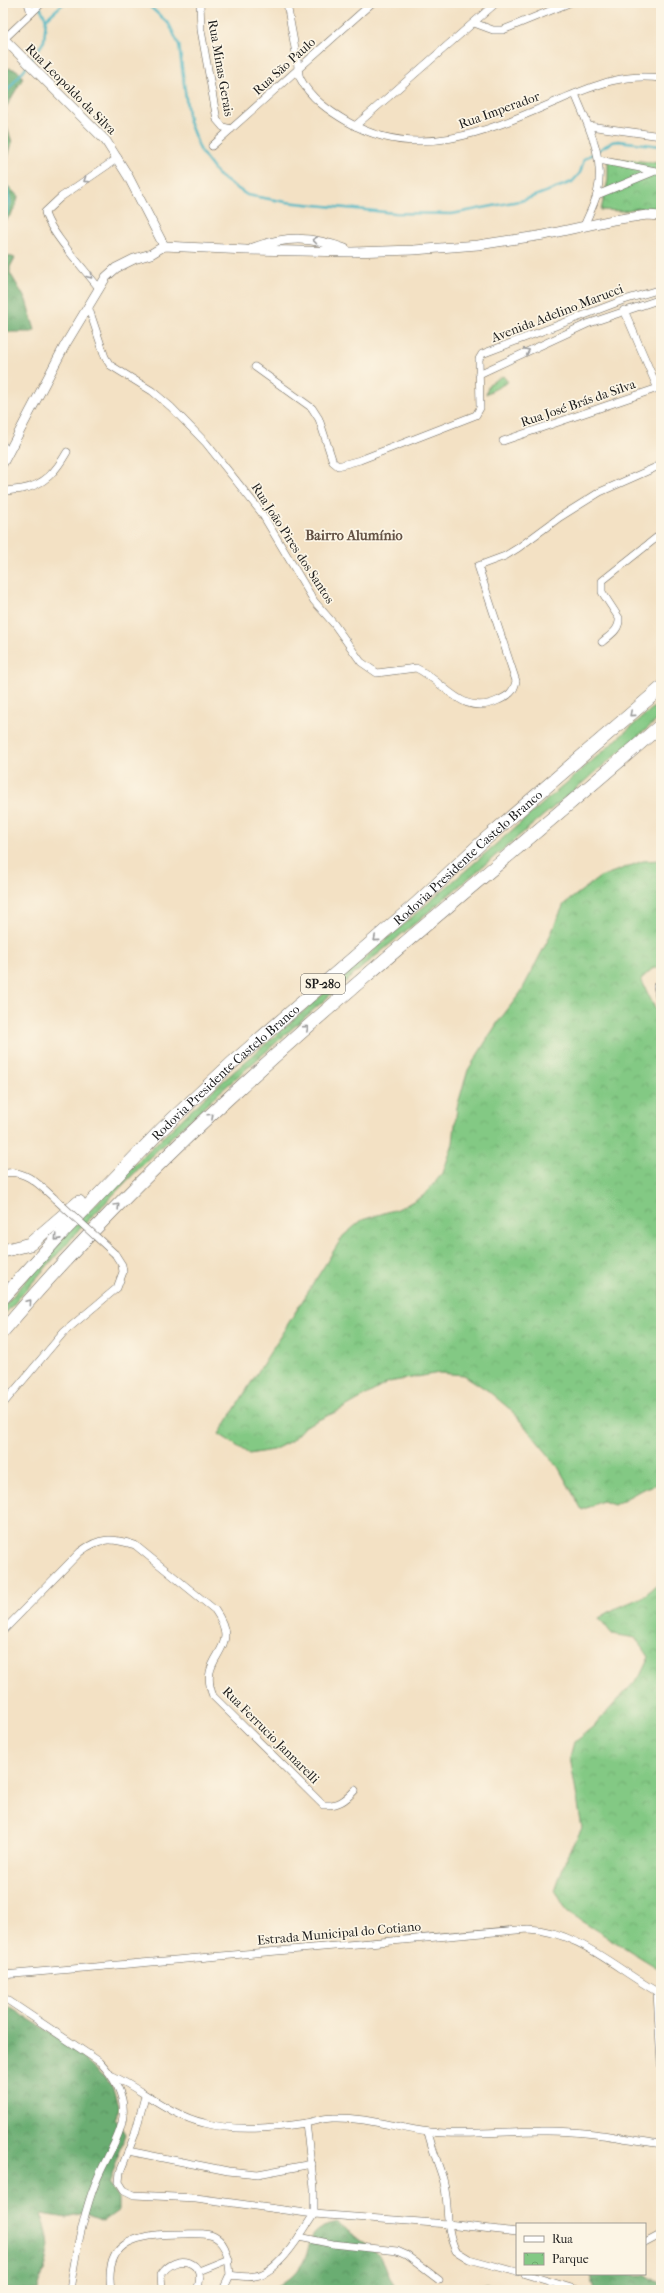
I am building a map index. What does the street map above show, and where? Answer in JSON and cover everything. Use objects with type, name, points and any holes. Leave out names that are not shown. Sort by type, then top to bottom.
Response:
[{"type":"highway","name":"Rodovia Presidente Castelo Branco","points":[[3,1298],[61,1234],[162,1129],[232,1063],[416,904],[481,843],[661,688]]},
{"type":"highway","name":"Rodovia Presidente Castelo Branco","points":[[3,1331],[65,1260],[122,1201],[252,1078],[312,1023],[501,860],[591,787],[661,725]]},
{"type":"highway","points":[[3,1251],[30,1244],[39,1238],[126,1158],[162,1129]]},
{"type":"street","points":[[28,3],[31,14]]},
{"type":"street","points":[[4,39],[42,3]]},
{"type":"street","name":"Rua Minas Gerais","points":[[200,3],[201,30],[217,120],[222,127],[231,129]]},
{"type":"street","name":"Rua Imperador","points":[[287,3],[298,68],[302,80],[319,102],[355,126],[380,137],[398,140],[455,138],[487,129],[620,78],[648,76],[661,78]]},
{"type":"street","name":"Rua São Paulo","points":[[212,146],[372,3]]},
{"type":"street","points":[[355,126],[496,3]]},
{"type":"street","points":[[474,23],[493,30],[503,30],[569,3]]},
{"type":"street","name":"Rua Leopoldo da Silva","points":[[4,39],[88,122],[118,158],[164,246]]},
{"type":"street","points":[[575,94],[589,126],[599,160],[597,195],[584,226]]},
{"type":"street","points":[[589,126],[661,136]]},
{"type":"street","points":[[98,287],[55,231],[46,218],[46,212],[61,197],[118,158]]},
{"type":"street","points":[[599,160],[661,172]]},
{"type":"street","points":[[597,195],[653,171]]},
{"type":"street","points":[[3,463],[65,345],[98,287],[116,268],[134,259],[151,254],[164,246],[246,250],[352,252],[414,250],[478,245],[544,235],[584,226],[647,215],[661,216]]},
{"type":"street","points":[[246,250],[273,240],[298,238],[326,242],[352,252]]},
{"type":"street","name":"Avenida Adelino Marucci","points":[[255,367],[312,408],[319,419],[332,462],[338,466],[360,460],[476,415],[480,408],[479,359],[482,354],[505,347],[621,301],[661,289]]},
{"type":"street","name":"Avenida Adelino Marucci","points":[[479,374],[587,324],[624,310],[661,299]]},
{"type":"street","name":"Rua João Pires dos Santos","points":[[88,306],[105,357],[110,365],[152,391],[171,407],[229,470],[261,512],[314,601],[334,624],[354,653],[368,668],[377,673],[384,674],[416,668],[451,694],[472,705],[481,706],[492,703],[511,693],[515,688],[516,681],[478,566],[511,552],[560,517],[600,492],[661,465]]},
{"type":"street","points":[[624,310],[659,388]]},
{"type":"street","points":[[505,347],[511,359]]},
{"type":"street","name":"Rua José Brás da Silva","points":[[503,440],[659,388]]},
{"type":"street","points":[[3,445],[7,454]]},
{"type":"street","points":[[3,492],[23,489],[39,484],[50,477],[67,452]]},
{"type":"street","points":[[602,642],[618,628],[620,623],[619,618],[601,588],[605,577],[661,534]]},
{"type":"street","points":[[657,986],[661,1009]]},
{"type":"street","points":[[3,1174],[10,1172],[24,1174],[55,1199],[115,1254],[122,1265],[123,1272],[117,1288],[64,1332],[3,1404]]},
{"type":"street","name":"Rua Ferrucio Jannarelli","points":[[3,1631],[80,1552],[91,1544],[103,1540],[120,1540],[135,1545],[215,1610],[223,1622],[226,1631],[226,1641],[210,1669],[208,1683],[213,1696],[324,1805],[335,1806],[347,1799],[355,1790]]},
{"type":"street","name":"Estrada Municipal do Cotiano","points":[[3,1975],[528,1929],[543,1930],[563,1936],[586,1948],[659,1993]]},
{"type":"street","points":[[659,1993],[661,2064]]},
{"type":"street","points":[[3,1997],[100,2062],[113,2076],[145,2096],[204,2123],[230,2128],[262,2128],[306,2123],[332,2118],[359,2119],[428,2132],[462,2134],[542,2131],[590,2134],[661,2144]]},
{"type":"street","points":[[70,2290],[81,2231],[93,2191],[119,2134],[124,2116],[122,2097],[113,2076]]},
{"type":"street","points":[[145,2096],[120,2172],[119,2182],[124,2190],[134,2195],[196,2198],[314,2214],[448,2224],[516,2232]]},
{"type":"street","points":[[230,2275],[256,2276],[266,2272],[286,2254],[314,2214],[312,2164],[306,2123]]},
{"type":"street","points":[[428,2132],[432,2152],[443,2179],[448,2224],[452,2244],[461,2255],[516,2272]]},
{"type":"street","points":[[128,2151],[228,2171],[258,2174],[312,2164]]},
{"type":"street","points":[[111,2290],[111,2264],[116,2252],[122,2245],[134,2239],[146,2236],[206,2234],[216,2237],[223,2244],[229,2259],[230,2275],[224,2290]]},
{"type":"street","points":[[646,2242],[661,2234]]},
{"type":"street","points":[[299,2237],[333,2244],[397,2251],[406,2255],[439,2280]]},
{"type":"street","points":[[199,2272],[229,2259]]},
{"type":"street","points":[[162,2290],[161,2275],[170,2263],[187,2263],[194,2265],[199,2272],[200,2280],[197,2290]]},
{"type":"street","points":[[528,2275],[578,2290]]},
{"type":"green space","points":[[9,68],[17,70],[23,78],[5,109],[6,125],[12,142],[3,177],[3,73]]},
{"type":"green space","points":[[608,158],[661,163],[661,212],[639,208],[623,211],[601,210],[608,180]]},
{"type":"green space","points":[[3,186],[9,187],[18,196],[13,211],[3,223]]},
{"type":"green space","points":[[3,254],[15,258],[10,267],[10,273],[26,300],[35,330],[32,332],[3,332]]},
{"type":"green space","points":[[503,376],[508,382],[486,394],[489,384]]},
{"type":"green space","points":[[661,701],[661,717],[352,976],[220,1092],[149,1158],[79,1230],[3,1316],[3,1307],[74,1226],[146,1153],[215,1088]]},
{"type":"green space","points":[[661,860],[661,967],[652,969],[641,979],[661,1021],[661,1483],[643,1489],[614,1505],[602,1501],[582,1510],[557,1465],[511,1410],[487,1390],[464,1375],[439,1373],[389,1382],[340,1410],[305,1426],[291,1441],[273,1450],[249,1454],[219,1434],[343,1236],[362,1220],[400,1208],[423,1196],[443,1173],[453,1143],[457,1107],[468,1070],[498,1022],[521,992],[548,940],[564,904],[600,877],[643,861]]},
{"type":"green space","points":[[661,1582],[661,1970],[568,1913],[555,1890],[566,1859],[582,1828],[570,1757],[574,1742],[595,1725],[640,1676],[649,1657],[636,1638],[612,1634],[599,1618],[616,1608],[641,1598]]},
{"type":"green space","points":[[3,2003],[66,2042],[103,2076],[112,2086],[118,2106],[116,2119],[125,2135],[109,2185],[119,2198],[119,2210],[104,2221],[86,2214],[66,2218],[41,2214],[48,2236],[49,2245],[47,2260],[38,2290],[3,2290]]},
{"type":"green space","points":[[337,2223],[377,2254],[383,2263],[391,2282],[397,2290],[274,2290],[291,2277],[300,2267],[305,2259],[311,2240],[318,2230]]},
{"type":"green space","points":[[590,2275],[646,2275],[661,2284],[661,2290],[594,2290]]},
{"type":"green space","points":[[486,2283],[504,2290],[465,2290]]},
{"type":"waterway","points":[[30,62],[44,41],[46,19],[64,3]]},
{"type":"waterway","points":[[146,3],[169,24],[179,45],[189,122],[201,152],[219,176],[247,195],[286,202],[395,213],[452,214],[524,200],[572,182],[580,173],[584,159],[612,142],[618,141],[661,146]]},
{"type":"waterway","points":[[40,7],[46,19]]},
{"type":"waterway","points":[[3,96],[27,66]]},
{"type":"waterway","points":[[3,168],[10,203],[3,223]]},
{"type":"district","name":"Bairro Alumínio","points":[[354,535]]}]
